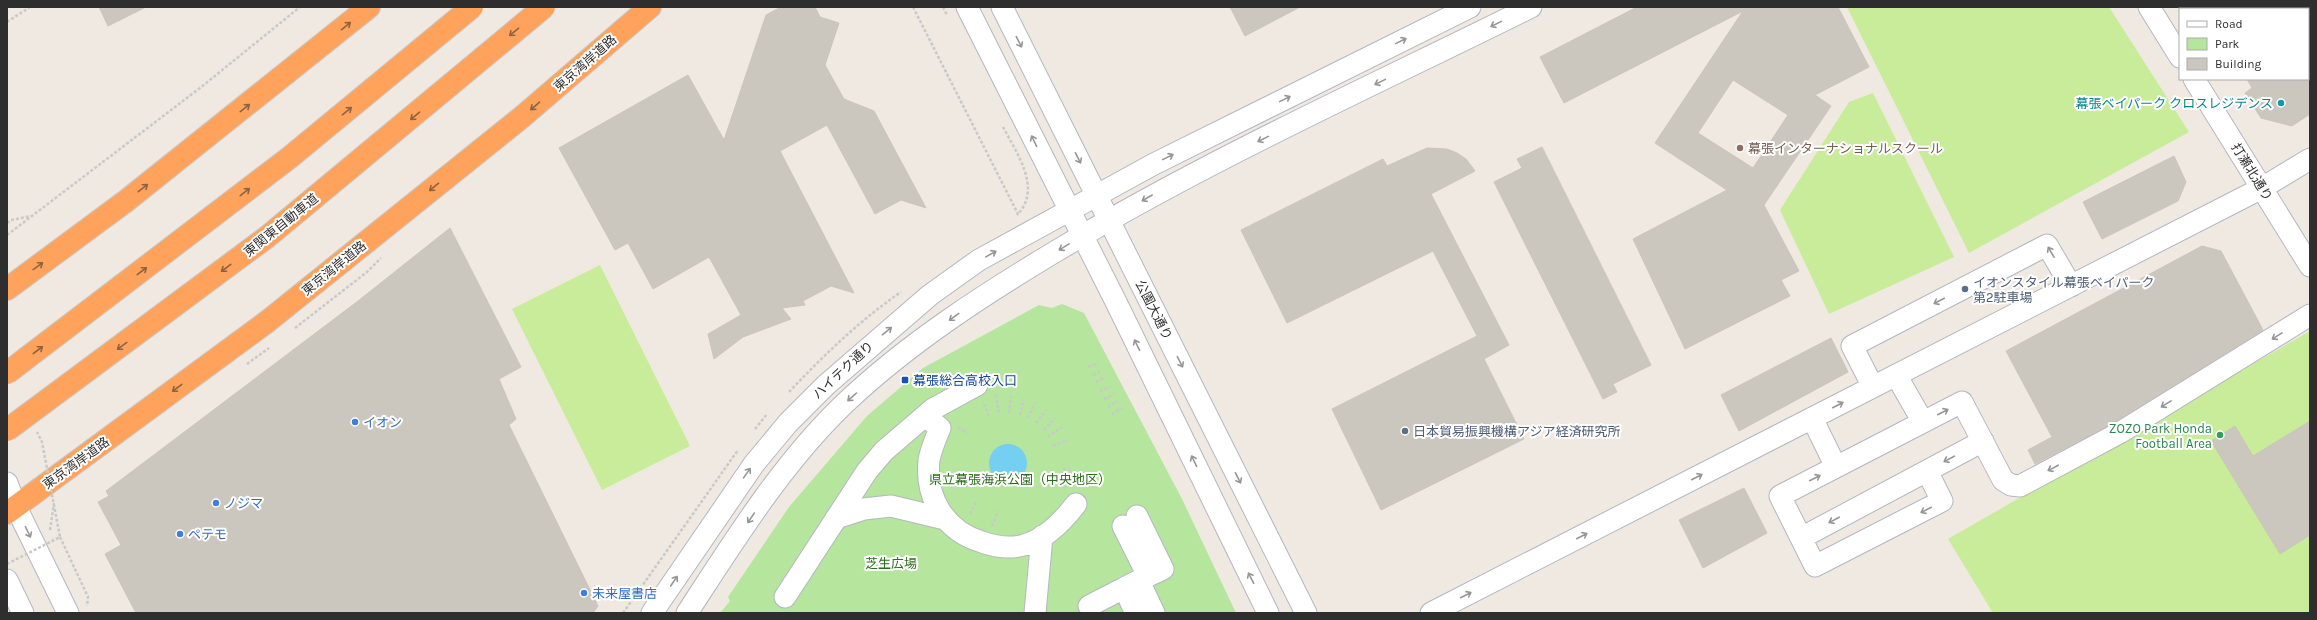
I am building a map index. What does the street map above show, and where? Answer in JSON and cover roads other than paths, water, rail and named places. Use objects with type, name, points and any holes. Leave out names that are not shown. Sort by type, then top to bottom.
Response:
[{"type":"highway","points":[[7,289],[126,201],[369,7]]},
{"type":"highway","points":[[7,373],[289,158],[472,7]]},
{"type":"highway","name":"東関東自動車道","points":[[7,430],[267,237],[544,7]]},
{"type":"highway","name":"東京湾岸道路","points":[[11,510],[268,322],[522,117],[650,7]]},
{"type":"street","points":[[967,7],[1068,211],[1116,302],[1268,613]]},
{"type":"street","name":"公園大通り","points":[[1002,7],[1306,613]]},
{"type":"street","name":"ハイテク通り","points":[[652,613],[754,464],[788,423],[826,385],[930,295],[980,260],[1154,164],[1470,7]]},
{"type":"street","name":"ハイテク通り","points":[[687,613],[771,489],[808,442],[843,405],[875,377],[990,291],[1081,236],[1165,188],[1531,7]]},
{"type":"street","points":[[2149,7],[2179,55]]},
{"type":"street","name":"打瀬北通り","points":[[2195,80],[2310,266]]},
{"type":"street","points":[[1431,613],[2262,188],[2310,160]]},
{"type":"street","points":[[2262,188],[2310,169]]},
{"type":"street","points":[[1873,387],[1852,346],[2047,245],[2071,286]]},
{"type":"street","points":[[1927,471],[1942,501],[1815,566],[1780,496],[1962,402],[2003,480],[2011,485],[2020,486],[2121,432],[2310,315]]},
{"type":"street","points":[[1896,375],[1924,422]]},
{"type":"street","points":[[785,597],[867,471],[884,451],[926,416],[952,398],[979,392]]},
{"type":"street","points":[[926,416],[940,428],[929,458],[929,472],[933,498],[948,523],[973,540],[1001,547],[1023,545],[1042,536],[1063,520],[1072,496]]},
{"type":"street","points":[[1812,418],[1836,467]]},
{"type":"street","points":[[1801,538],[1983,441]]},
{"type":"street","points":[[7,483],[11,510],[78,612]]},
{"type":"street","points":[[836,518],[864,509],[891,506],[945,519]]},
{"type":"street","points":[[1089,606],[1163,569],[1130,521]]},
{"type":"street","points":[[1036,613],[1042,536]]},
{"type":"street","points":[[7,580],[23,613]]},
{"type":"street","points":[[1136,613],[1137,582]]},
{"type":"street","points":[[1137,582],[1154,613]]},
{"type":"water","points":[[1008,444],[1021,450],[1027,463],[1021,476],[1008,482],[995,476],[989,463],[995,450]]},
{"type":"place","name":"幕張ベイパーク クロスレジデンス","points":[[2281,103]]},
{"type":"place","name":"幕張インターナショナルスクール","points":[[1740,148]]},
{"type":"place","name":"イオンスタイル幕張ベイパーク 第2駐車場","points":[[1965,289]]},
{"type":"place","name":"幕張総合高校入口","points":[[905,380]]},
{"type":"place","name":"イオン","points":[[355,422]]},
{"type":"place","name":"日本貿易振興機構アジア経済研究所","points":[[1405,431]]},
{"type":"place","name":"ZOZO Park Honda Football Area","points":[[2220,435]]},
{"type":"place","name":"ノジマ","points":[[216,503]]},
{"type":"place","name":"ペテモ","points":[[180,534]]},
{"type":"place","name":"未来屋書店","points":[[584,593]]},
{"type":"park label","name":"県立幕張海浜公園（中央地区）","points":[[1020,479]]},
{"type":"park label","name":"芝生広場","points":[[891,563]]}]
